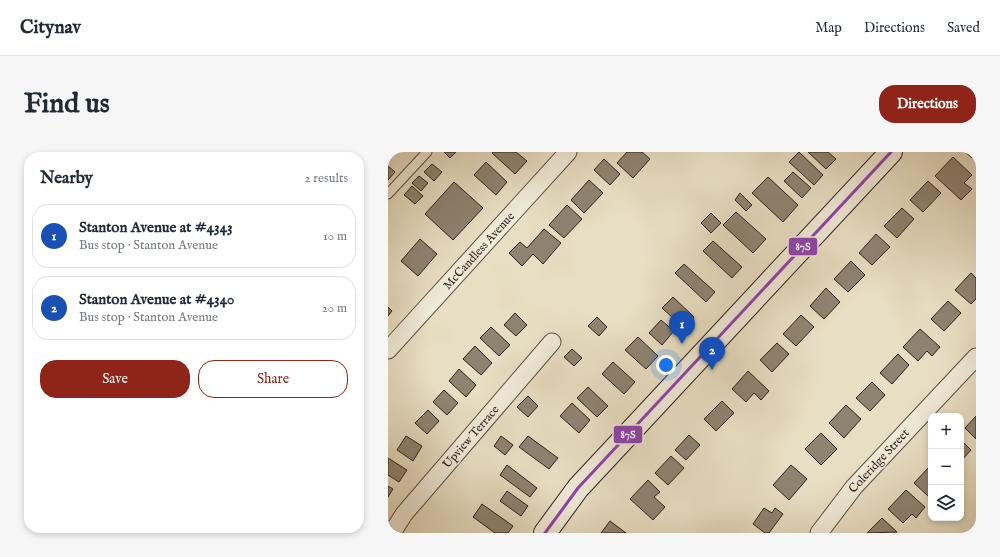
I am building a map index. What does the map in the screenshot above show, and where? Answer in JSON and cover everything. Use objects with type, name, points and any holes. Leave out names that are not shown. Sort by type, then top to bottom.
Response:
[{"type":"street","name":"McCandless Avenue","points":[[388,350],[568,152]]},
{"type":"street","points":[[545,533],[578,488],[891,152]]},
{"type":"street","name":"Upview Terrace","points":[[392,533],[404,514],[552,342]]},
{"type":"street","name":"Coleridge Street","points":[[819,533],[854,486],[976,356]]},
{"type":"lane","points":[[388,194],[427,152]]},
{"type":"building","points":[[444,152],[456,152],[450,158]]},
{"type":"building","points":[[516,152],[527,161],[515,174],[492,153]]},
{"type":"building","points":[[627,152],[642,152],[650,159],[633,178],[617,163]]},
{"type":"building","points":[[799,152],[823,175],[814,185],[789,162]]},
{"type":"building","points":[[808,152],[828,152],[836,159],[826,169]]},
{"type":"building","points":[[965,152],[976,152],[976,154],[972,158]]},
{"type":"building","points":[[953,157],[972,175],[964,183],[972,189],[961,200],[935,176]]},
{"type":"building","points":[[604,159],[620,174],[610,185],[594,170]]},
{"type":"building","points":[[486,162],[507,182],[496,195],[474,175]]},
{"type":"building","points":[[432,164],[442,172],[434,181],[424,172]]},
{"type":"building","points":[[388,166],[395,172],[388,180]]},
{"type":"building","points":[[793,172],[811,188],[802,198],[784,181]]},
{"type":"building","points":[[419,176],[428,183],[421,191],[412,183]]},
{"type":"building","points":[[768,177],[798,205],[783,222],[752,193]]},
{"type":"building","points":[[589,180],[603,193],[584,213],[571,200]]},
{"type":"building","points":[[928,181],[941,193],[923,212],[910,200]]},
{"type":"building","points":[[454,182],[483,208],[453,240],[425,214]]},
{"type":"building","points":[[412,186],[423,196],[415,204],[404,195]]},
{"type":"building","points":[[740,193],[752,205],[746,211],[735,200]]},
{"type":"building","points":[[567,205],[582,219],[564,238],[549,225]]},
{"type":"building","points":[[902,208],[914,219],[897,238],[884,226]]},
{"type":"building","points":[[736,212],[766,239],[753,253],[723,225]]},
{"type":"building","points":[[711,213],[721,223],[711,233],[701,223]]},
{"type":"building","points":[[544,229],[561,243],[543,264],[533,254],[522,266],[509,253],[520,242],[527,248]]},
{"type":"building","points":[[876,234],[890,247],[872,265],[859,253]]},
{"type":"building","points":[[420,239],[437,254],[418,276],[401,261]]},
{"type":"building","points":[[713,241],[742,267],[732,278],[703,251]]},
{"type":"building","points":[[851,261],[865,275],[848,292],[834,279]]},
{"type":"building","points":[[684,264],[715,292],[706,302],[675,273]]},
{"type":"building","points":[[971,273],[976,278],[976,299],[971,304],[955,290]]},
{"type":"building","points":[[826,288],[840,302],[824,319],[810,306]]},
{"type":"building","points":[[673,297],[694,317],[684,328],[662,308]]},
{"type":"building","points":[[948,301],[961,313],[944,331],[931,319]]},
{"type":"building","points":[[388,307],[392,311],[388,316]]},
{"type":"building","points":[[515,313],[527,325],[516,336],[504,325]]},
{"type":"building","points":[[801,315],[814,327],[796,346],[783,334]]},
{"type":"building","points":[[597,317],[607,327],[599,336],[588,326]]},
{"type":"building","points":[[661,320],[674,331],[662,345],[649,333]]},
{"type":"building","points":[[491,327],[510,345],[499,356],[480,338]]},
{"type":"building","points":[[920,329],[940,347],[932,356],[927,351],[918,361],[903,347]]},
{"type":"building","points":[[638,337],[658,356],[646,369],[625,350]]},
{"type":"building","points":[[777,343],[789,354],[772,372],[760,360]]},
{"type":"building","points":[[475,346],[492,363],[481,375],[463,359]]},
{"type":"building","points":[[572,349],[582,358],[574,366],[564,357]]},
{"type":"building","points":[[898,354],[909,365],[892,384],[880,373]]},
{"type":"building","points":[[613,362],[635,382],[624,394],[602,374]]},
{"type":"building","points":[[459,369],[476,385],[466,397],[449,381]]},
{"type":"building","points":[[748,371],[769,391],[761,400],[754,393],[746,402],[732,389]]},
{"type":"building","points":[[872,382],[885,395],[870,411],[856,398]]},
{"type":"building","points":[[588,387],[608,406],[597,417],[577,398]]},
{"type":"building","points":[[444,390],[458,403],[447,415],[433,402]]},
{"type":"building","points":[[528,396],[538,406],[528,417],[517,407]]},
{"type":"building","points":[[722,401],[734,413],[716,431],[704,419]]},
{"type":"building","points":[[572,403],[590,420],[579,433],[560,416]]},
{"type":"building","points":[[846,405],[861,419],[844,438],[829,423]]},
{"type":"building","points":[[428,410],[439,421],[427,434],[415,423]]},
{"type":"building","points":[[976,416],[976,439],[965,428]]},
{"type":"building","points":[[821,433],[837,449],[821,465],[805,449]]},
{"type":"building","points":[[689,435],[700,445],[686,460],[675,450]]},
{"type":"building","points":[[406,436],[422,446],[413,461],[397,450]]},
{"type":"building","points":[[501,436],[513,445],[505,455],[494,446]]},
{"type":"building","points":[[528,436],[558,458],[549,469],[519,447]]},
{"type":"building","points":[[964,443],[971,450],[964,458]]},
{"type":"building","points":[[671,456],[684,468],[668,485],[655,473]]},
{"type":"building","points":[[388,458],[407,470],[399,482],[388,475]]},
{"type":"building","points":[[507,465],[537,488],[530,497],[500,475]]},
{"type":"building","points":[[791,465],[807,479],[789,500],[773,485]]},
{"type":"building","points":[[928,468],[928,496],[914,483]]},
{"type":"building","points":[[648,480],[660,492],[654,497],[665,507],[653,520],[630,499]]},
{"type":"building","points":[[388,486],[393,489],[388,497]]},
{"type":"building","points":[[906,490],[925,507],[916,518],[912,514],[903,523],[888,509]]},
{"type":"building","points":[[507,491],[528,506],[521,516],[500,501]]},
{"type":"building","points":[[482,504],[513,526],[508,533],[495,533],[473,517]]},
{"type":"building","points":[[764,508],[772,513],[775,508],[783,514],[769,533],[765,533],[753,524]]},
{"type":"building","points":[[882,518],[897,532],[867,533]]},
{"type":"building","points":[[610,521],[626,533],[601,533]]},
{"type":"transit line","name":"87S","points":[[545,533],[578,488],[891,152]]},
{"type":"place","name":"Stanton Avenue at #4343","points":[[682,344]]},
{"type":"place","name":"Stanton Avenue at #4340","points":[[712,370]]}]
